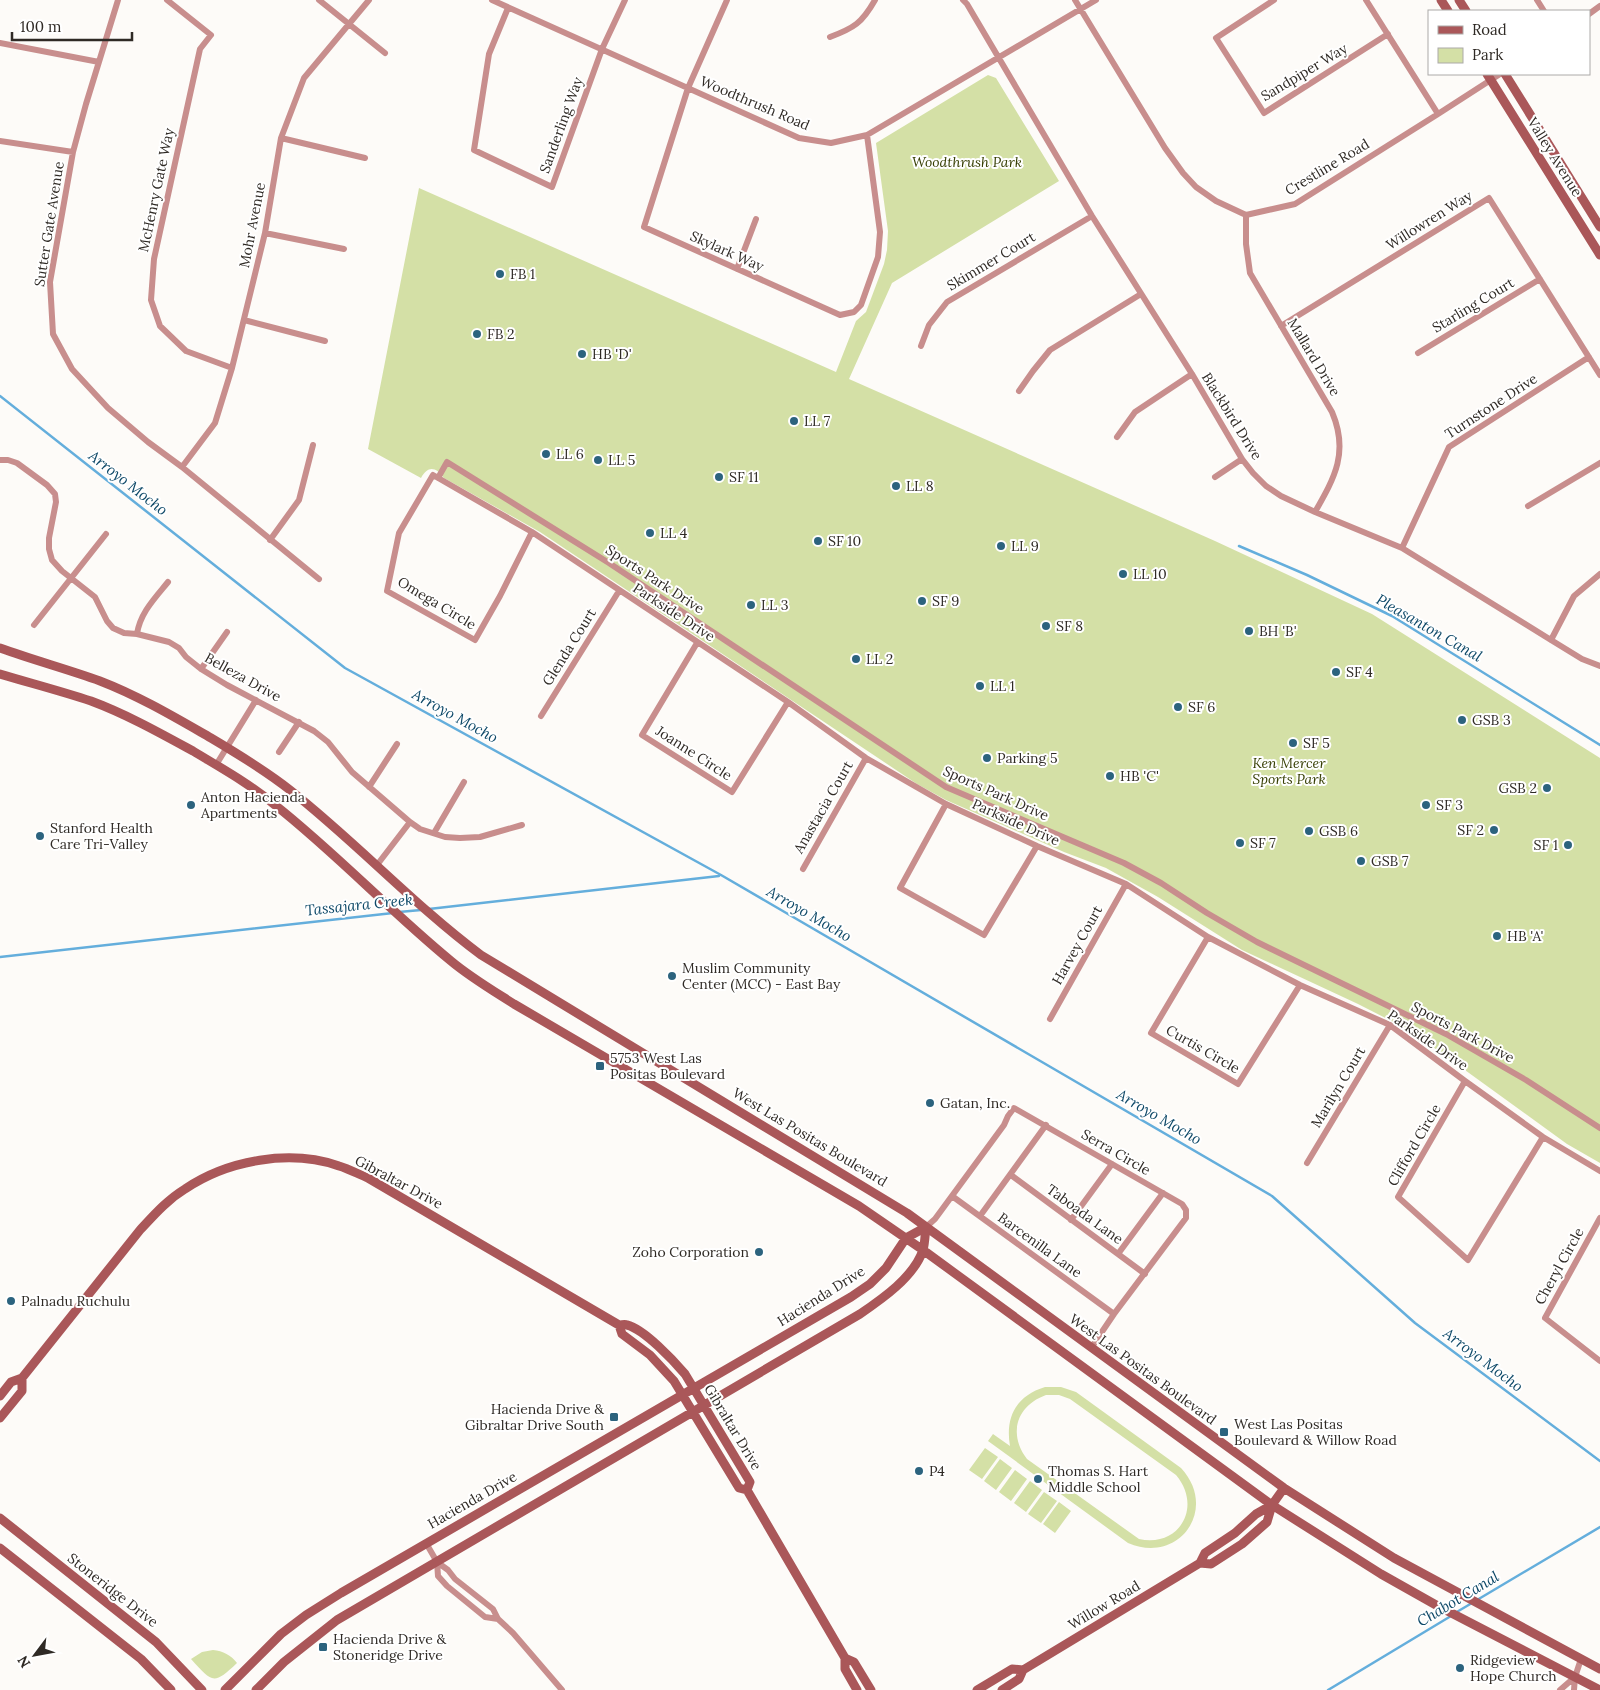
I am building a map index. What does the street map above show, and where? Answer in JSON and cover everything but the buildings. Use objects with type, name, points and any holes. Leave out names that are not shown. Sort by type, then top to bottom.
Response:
[{"type":"main road","name":"Valley Avenue","points":[[1506,75],[1600,227]]},
{"type":"main road","name":"Valley Avenue","points":[[1489,77],[1600,255]]},
{"type":"main road","name":"West Las Positas Boulevard","points":[[0,648],[100,681],[179,720],[226,748],[288,788],[338,829],[432,916],[476,951],[506,971],[862,1185],[926,1227],[1284,1488],[1394,1558],[1600,1669]]},
{"type":"main road","points":[[0,674],[92,702],[168,737],[245,783],[275,804],[323,844],[397,915],[471,977],[859,1206],[923,1250],[1272,1505],[1381,1574],[1600,1690]]},
{"type":"main road","name":"Gibraltar Drive","points":[[0,1396],[11,1382],[22,1378],[140,1230],[160,1208],[184,1189],[213,1173],[258,1160],[289,1159],[322,1162],[339,1166],[368,1178],[619,1325],[628,1325],[637,1330],[658,1346],[672,1359],[694,1388],[750,1482],[747,1490]]},
{"type":"main road","points":[[256,1690],[304,1645],[337,1620],[882,1300],[902,1281],[914,1266],[923,1250],[926,1227]]},
{"type":"main road","name":"Hacienda Drive","points":[[225,1690],[281,1634],[306,1615],[870,1284],[886,1268],[906,1238],[926,1227]]},
{"type":"main road","name":"Gibraltar Drive","points":[[619,1325],[622,1334],[663,1367],[739,1488],[747,1490],[845,1658],[844,1669],[857,1690]]},
{"type":"main road","name":"Gibraltar Drive","points":[[0,1418],[22,1391],[22,1378]]},
{"type":"main road","name":"Willow Road","points":[[1200,1563],[1211,1564],[1242,1544],[1267,1522],[1272,1505],[1284,1488]]},
{"type":"main road","name":"Willow Road","points":[[977,1690],[1012,1669],[1023,1670],[1200,1563],[1205,1553],[1235,1533],[1256,1514],[1272,1505]]},
{"type":"main road","name":"Stoneridge Drive","points":[[0,1518],[156,1642],[202,1690]]},
{"type":"main road","points":[[0,1548],[141,1659],[171,1690]]},
{"type":"main road","name":"Gibraltar Drive","points":[[845,1658],[854,1662],[871,1690]]},
{"type":"main road","name":"Willow Road","points":[[1002,1690],[1019,1680],[1023,1670]]},
{"type":"street","name":"Sutter Gate Avenue","points":[[118,0],[98,62],[73,152],[50,282],[53,334],[72,369],[108,408],[319,579]]},
{"type":"street","name":"McHenry Gate Way","points":[[167,0],[211,35],[200,50],[154,259],[151,300],[160,326],[186,351],[232,368]]},
{"type":"street","points":[[319,0],[385,52]]},
{"type":"street","name":"Mohr Avenue","points":[[182,467],[215,424],[232,368],[265,232],[281,138],[304,78],[369,0]]},
{"type":"street","name":"Woodthrush Road","points":[[492,0],[799,138],[831,143],[867,135],[1096,0]]},
{"type":"street","points":[[602,49],[625,0]]},
{"type":"street","name":"Skylark Way","points":[[728,0],[688,88],[644,227],[840,314],[854,312],[861,305],[878,257],[880,232],[867,135]]},
{"type":"street","points":[[830,37],[860,23],[875,0]]},
{"type":"street","name":"Blackbird Drive","points":[[963,0],[1092,216],[1192,374],[1242,459],[1253,473],[1266,486],[1282,496],[1315,512],[1402,548],[1582,659],[1600,666]]},
{"type":"street","points":[[1075,0],[1165,148],[1183,173],[1196,187],[1216,201],[1246,215]]},
{"type":"street","name":"Sandpiper Way","points":[[1274,0],[1216,38],[1264,113],[1388,34]]},
{"type":"street","points":[[1366,0],[1438,114]]},
{"type":"street","name":"Sanderling Way","points":[[508,8],[489,54],[474,150],[552,187],[602,49]]},
{"type":"street","points":[[0,44],[98,62]]},
{"type":"street","name":"Crestline Road","points":[[1246,215],[1295,204],[1438,114],[1489,77]]},
{"type":"street","points":[[281,138],[365,158]]},
{"type":"street","points":[[0,141],[73,152]]},
{"type":"street","name":"Willowren Way","points":[[1281,326],[1489,198],[1600,375]]},
{"type":"street","name":"Mallard Drive","points":[[1246,215],[1246,244],[1250,273],[1332,412],[1338,426],[1340,458],[1335,473],[1315,512]]},
{"type":"street","name":"Skimmer Court","points":[[921,346],[929,325],[947,302],[1092,216]]},
{"type":"street","points":[[737,269],[756,219]]},
{"type":"street","points":[[265,232],[344,249]]},
{"type":"street","name":"Starling Court","points":[[1418,353],[1540,279]]},
{"type":"street","points":[[1019,391],[1032,371],[1050,350],[1141,294]]},
{"type":"street","points":[[244,320],[325,341]]},
{"type":"street","name":"Turnstone Drive","points":[[1402,548],[1449,447],[1589,357]]},
{"type":"street","points":[[1117,437],[1135,412],[1192,374]]},
{"type":"street","points":[[270,540],[299,500],[313,445]]},
{"type":"street","points":[[1215,477],[1242,459]]},
{"type":"street","name":"Belleza Drive","points":[[0,460],[17,462],[47,485],[55,494],[56,502],[50,526],[49,549],[52,560],[62,571],[95,597],[107,621],[113,628],[124,633],[137,634],[170,642],[201,669],[227,685],[314,731],[328,742],[352,772],[368,787],[420,829],[445,837],[460,838],[480,837],[522,825]]},
{"type":"street","name":"Sports Park Drive","points":[[436,477],[447,462],[609,563],[946,787],[1124,863],[1162,883],[1207,913],[1257,942],[1446,1034],[1526,1080],[1600,1128]]},
{"type":"street","points":[[1528,506],[1600,463]]},
{"type":"street","name":"Parkside Drive","points":[[436,477],[532,532],[788,702],[866,758],[946,804],[1126,884],[1208,937],[1300,985],[1390,1024],[1465,1081],[1544,1137],[1600,1171]]},
{"type":"street","name":"Omega Circle","points":[[436,477],[398,532],[387,591],[474,640],[500,596],[532,532]]},
{"type":"street","points":[[34,625],[106,534]]},
{"type":"street","points":[[1551,640],[1574,596],[1600,574]]},
{"type":"street","points":[[137,634],[138,624],[144,613],[168,582]]},
{"type":"street","name":"Glenda Court","points":[[541,716],[619,591]]},
{"type":"street","points":[[201,669],[227,632]]},
{"type":"street","name":"Joanne Circle","points":[[697,643],[642,735],[732,792],[788,702]]},
{"type":"street","points":[[216,765],[256,700]]},
{"type":"street","points":[[279,752],[299,722]]},
{"type":"street","points":[[368,787],[397,744]]},
{"type":"street","name":"Anastacia Court","points":[[803,869],[866,758]]},
{"type":"street","points":[[434,833],[464,782]]},
{"type":"street","points":[[946,804],[900,888],[984,935],[1037,846]]},
{"type":"street","points":[[377,864],[410,822]]},
{"type":"street","name":"Harvey Court","points":[[1050,1019],[1126,884]]},
{"type":"street","name":"Curtis Circle","points":[[1208,937],[1151,1033],[1238,1084],[1300,985]]},
{"type":"street","name":"Marilyn Court","points":[[1307,1163],[1390,1024]]},
{"type":"street","name":"Clifford Circle","points":[[1465,1081],[1398,1197],[1468,1260],[1544,1137]]},
{"type":"street","name":"Serra Circle","points":[[926,1227],[935,1219],[1004,1125],[1014,1108],[1182,1204],[1186,1210],[1186,1218],[1091,1348]]},
{"type":"street","points":[[980,1216],[1046,1126]]},
{"type":"street","points":[[1072,1220],[1112,1164]]},
{"type":"street","name":"Taboada Lane","points":[[1011,1175],[1145,1274]]},
{"type":"street","points":[[1118,1254],[1163,1193]]},
{"type":"street","name":"Barcenilla Lane","points":[[952,1196],[1114,1314]]},
{"type":"street","name":"Cheryl Circle","points":[[1600,1218],[1545,1318],[1600,1361]]},
{"type":"street","points":[[426,1543],[437,1562],[493,1609],[498,1619],[513,1633],[562,1690]]},
{"type":"street","points":[[437,1562],[438,1576],[447,1586],[485,1617],[498,1619]]},
{"type":"street","points":[[1574,1690],[1575,1677],[1581,1659]]},
{"type":"street","points":[[1560,1690],[1575,1677]]},
{"type":"green space","name":"Ken Mercer Sports Park","points":[[988,75],[996,78],[1059,181],[892,283],[849,379],[1215,541],[1372,614],[1600,758],[1600,1163],[1567,1144],[1411,1031],[1242,950],[1158,897],[1106,868],[1064,852],[946,800],[917,784],[540,532],[444,478],[435,470],[429,469],[421,478],[368,449],[419,188],[836,372],[856,321],[866,312],[884,264],[887,250],[888,231],[876,143]]},
{"type":"green space","points":[[1045,1387],[1061,1387],[1076,1392],[1181,1468],[1192,1484],[1196,1500],[1194,1516],[1188,1529],[1177,1540],[1163,1546],[1146,1548],[1128,1543],[988,1441],[993,1434],[1010,1446],[1009,1426],[1011,1417],[1020,1402],[1035,1391]],"holes":[[[1046,1395],[1059,1395],[1070,1399],[1176,1475],[1184,1487],[1187,1512],[1183,1522],[1175,1531],[1165,1537],[1153,1540],[1139,1539],[1027,1459],[1021,1450],[1017,1431],[1022,1413],[1028,1406]]]},
{"type":"green space","points":[[985,1448],[998,1457],[982,1479],[969,1470]]},
{"type":"green space","points":[[1000,1459],[1012,1468],[996,1490],[984,1481]]},
{"type":"green space","points":[[1015,1470],[1027,1479],[1011,1501],[999,1492]]},
{"type":"green space","points":[[1030,1481],[1042,1490],[1026,1512],[1014,1503]]},
{"type":"green space","points":[[1044,1492],[1057,1501],[1041,1523],[1028,1514]]},
{"type":"green space","points":[[1059,1502],[1071,1511],[1055,1533],[1043,1524]]},
{"type":"green space","points":[[213,1650],[226,1654],[237,1663],[217,1678],[208,1676],[191,1659],[202,1652]]},
{"type":"waterway","name":"Arroyo Mocho","points":[[0,396],[345,668],[721,875],[1272,1196],[1415,1323],[1600,1461]]},
{"type":"waterway","name":"Pleasanton Canal","points":[[1239,546],[1307,575],[1392,616],[1600,745]]},
{"type":"waterway","name":"Tassajara Creek","points":[[429,909],[719,876]]},
{"type":"waterway","name":"Tassajara Creek","points":[[399,912],[421,910]]},
{"type":"waterway","name":"Tassajara Creek","points":[[0,957],[393,913]]},
{"type":"waterway","name":"Chabot Canal","points":[[1477,1600],[1600,1527]]},
{"type":"waterway","name":"Chabot Canal","points":[[1455,1613],[1472,1603]]},
{"type":"waterway","name":"Chabot Canal","points":[[1328,1690],[1451,1616]]},
{"type":"place","name":"FB 1","points":[[500,274]]},
{"type":"place","name":"FB 2","points":[[477,334]]},
{"type":"place","name":"HB 'D'","points":[[582,354]]},
{"type":"place","name":"LL 7","points":[[794,421]]},
{"type":"place","name":"LL 6","points":[[546,454]]},
{"type":"place","name":"LL 5","points":[[598,460]]},
{"type":"place","name":"SF 11","points":[[719,477]]},
{"type":"place","name":"LL 8","points":[[896,486]]},
{"type":"place","name":"LL 4","points":[[650,533]]},
{"type":"place","name":"SF 10","points":[[818,541]]},
{"type":"place","name":"LL 9","points":[[1001,546]]},
{"type":"place","name":"LL 10","points":[[1123,574]]},
{"type":"place","name":"SF 9","points":[[922,601]]},
{"type":"place","name":"LL 3","points":[[751,605]]},
{"type":"place","name":"SF 8","points":[[1046,626]]},
{"type":"place","name":"BH 'B'","points":[[1249,631]]},
{"type":"place","name":"LL 2","points":[[856,659]]},
{"type":"place","name":"SF 4","points":[[1336,672]]},
{"type":"place","name":"LL 1","points":[[980,686]]},
{"type":"place","name":"SF 6","points":[[1178,707]]},
{"type":"place","name":"GSB 3","points":[[1462,720]]},
{"type":"place","name":"SF 5","points":[[1293,743]]},
{"type":"place","name":"Parking 5","points":[[987,758]]},
{"type":"place","name":"HB 'C'","points":[[1110,776]]},
{"type":"place","name":"GSB 2","points":[[1547,788]]},
{"type":"place","name":"Anton Hacienda Apartments","points":[[191,805]]},
{"type":"place","name":"SF 3","points":[[1426,805]]},
{"type":"place","name":"SF 2","points":[[1494,830]]},
{"type":"place","name":"GSB 6","points":[[1309,831]]},
{"type":"place","name":"Stanford Health Care Tri-Valley","points":[[40,836]]},
{"type":"place","name":"SF 7","points":[[1240,843]]},
{"type":"place","name":"SF 1","points":[[1568,845]]},
{"type":"place","name":"GSB 7","points":[[1361,861]]},
{"type":"place","name":"HB 'A'","points":[[1497,936]]},
{"type":"place","name":"Muslim Community Center (MCC) - East Bay","points":[[672,976]]},
{"type":"place","name":"5753 West Las Positas Boulevard","points":[[600,1066]]},
{"type":"place","name":"Gatan, Inc.","points":[[930,1103]]},
{"type":"place","name":"Zoho Corporation","points":[[759,1252]]},
{"type":"place","name":"Palnadu Ruchulu","points":[[11,1301]]},
{"type":"place","name":"Hacienda Drive & Gibraltar Drive South","points":[[614,1417]]},
{"type":"place","name":"West Las Positas Boulevard & Willow Road","points":[[1224,1432]]},
{"type":"place","name":"P4","points":[[919,1471]]},
{"type":"place","name":"Thomas S. Hart Middle School","points":[[1038,1479]]},
{"type":"place","name":"Hacienda Drive & Stoneridge Drive","points":[[323,1647]]},
{"type":"place","name":"Ridgeview Hope Church","points":[[1460,1668]]},
{"type":"park label","name":"Woodthrush Park","points":[[967,162]]}]
